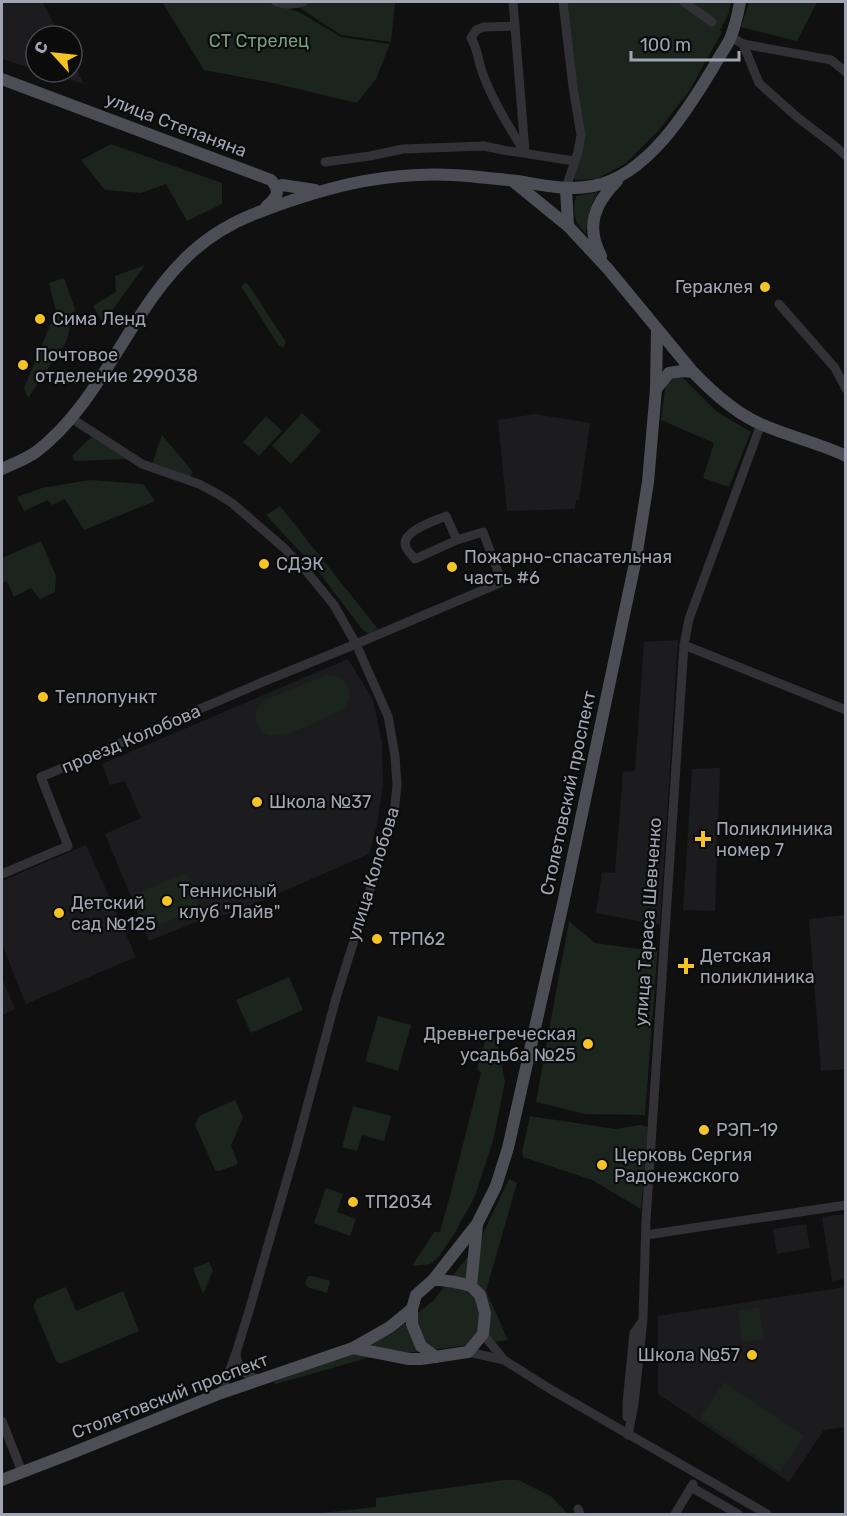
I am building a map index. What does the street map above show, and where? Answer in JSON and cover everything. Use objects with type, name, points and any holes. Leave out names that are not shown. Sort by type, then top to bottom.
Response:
[{"type":"main road","points":[[2,469],[36,452],[50,441],[71,418],[173,271],[192,251],[240,220],[320,191],[368,179],[466,176],[566,188],[592,186],[607,182],[624,173],[642,161],[672,128],[700,90],[725,43],[738,2]]},
{"type":"main road","points":[[566,188],[613,174],[638,159],[664,131],[725,43]]},
{"type":"main road","name":"улица Степаняна","points":[[2,79],[277,182],[320,191]]},
{"type":"main road","points":[[608,269],[595,245],[592,235],[593,221],[605,193],[624,173]]},
{"type":"main road","points":[[513,181],[568,226],[608,269],[693,372],[726,403],[761,424],[845,456]]},
{"type":"main road","points":[[260,212],[274,200],[277,194],[277,182],[291,192],[295,200]]},
{"type":"main road","points":[[566,188],[568,226]]},
{"type":"main road","name":"Столетовский проспект","points":[[2,1480],[221,1393],[352,1348],[390,1327],[412,1309],[416,1295],[433,1280],[477,1224],[496,1186],[508,1148],[567,888],[636,558],[648,482],[656,389],[657,330]]},
{"type":"main road","points":[[656,389],[672,348]]},
{"type":"main road","points":[[656,389],[669,373],[693,372]]},
{"type":"main road","points":[[471,1286],[477,1224]]},
{"type":"main road","points":[[352,1348],[409,1359],[468,1352],[483,1334],[485,1312],[480,1295],[471,1286],[449,1280],[433,1280]]},
{"type":"main road","points":[[412,1309],[412,1324],[421,1346],[436,1357]]},
{"type":"street","points":[[276,2],[297,4],[303,2]]},
{"type":"street","points":[[513,2],[525,153]]},
{"type":"street","points":[[563,2],[581,135],[566,188]]},
{"type":"street","points":[[684,2],[712,22]]},
{"type":"street","points":[[515,26],[484,27],[476,30],[471,38],[487,84],[525,153]]},
{"type":"street","points":[[725,43],[743,44],[831,60],[846,72]]},
{"type":"street","points":[[743,44],[759,83],[846,156]]},
{"type":"street","points":[[325,162],[403,149],[484,146],[574,161]]},
{"type":"street","points":[[779,304],[835,368],[846,389]]},
{"type":"street","name":"улица Колобова","points":[[71,418],[142,464],[199,484],[216,493],[232,503],[284,548],[334,606],[356,644],[388,716],[393,741],[396,775],[394,813],[336,998],[236,1353],[221,1393]]},
{"type":"street","name":"улица Тараса Шевченко","points":[[628,1435],[634,1404],[643,1319],[645,1235],[684,645],[689,619],[761,424]]},
{"type":"street","points":[[845,456],[846,447]]},
{"type":"street","points":[[356,644],[502,582],[483,532],[457,540],[415,559],[405,546],[405,539],[410,533],[446,516],[457,540]]},
{"type":"street","name":"проезд Колобова","points":[[2,874],[69,846],[41,777],[356,644]]},
{"type":"street","points":[[684,645],[846,711]]},
{"type":"street","points":[[645,1235],[846,1205]]},
{"type":"street","points":[[483,1334],[504,1360]]},
{"type":"street","points":[[468,1352],[504,1360],[767,1515]]},
{"type":"street","points":[[236,1353],[237,1361],[245,1374],[252,1378],[267,1377]]},
{"type":"street","points":[[2,1421],[22,1472]]},
{"type":"street","points":[[675,1515],[698,1474]]},
{"type":"street","points":[[691,1487],[738,1515]]},
{"type":"shaded area","points":[[2,2],[43,3],[54,24],[24,24],[24,66],[2,59]]},
{"type":"shaded area","points":[[535,414],[590,423],[579,500],[576,500],[575,509],[507,511],[498,420]]},
{"type":"shaded area","points":[[678,640],[660,925],[596,913],[602,872],[615,873],[623,772],[635,771],[644,642]]},
{"type":"shaded area","name":"Школа №37","points":[[348,659],[373,700],[382,742],[383,785],[377,825],[369,854],[233,913],[203,919],[149,941],[105,834],[141,818],[125,781],[110,785],[102,764]]},
{"type":"shaded area","name":"Поликлиника номер 7","points":[[720,768],[715,911],[683,910],[692,769]]},
{"type":"shaded area","name":"Детский сад №125","points":[[86,845],[136,957],[26,1004],[2,945],[2,881]]},
{"type":"shaded area","points":[[845,915],[845,1069],[821,1071],[809,919]]},
{"type":"shaded area","points":[[2,978],[15,1009],[2,1015]]},
{"type":"shaded area","points":[[845,1214],[845,1279],[832,1281],[822,1217]]},
{"type":"shaded area","points":[[806,1224],[810,1248],[777,1254],[773,1229]]},
{"type":"shaded area","name":"Школа №57","points":[[845,1287],[845,1427],[824,1430],[789,1482],[658,1394],[658,1316]]},
{"type":"green space","name":"СТ Стрелец","points":[[162,2],[269,2],[299,12],[341,37],[390,44],[376,79],[357,103],[273,83],[204,70]]},
{"type":"green space","points":[[292,2],[395,2],[391,42],[341,35]]},
{"type":"green space","points":[[566,2],[731,2],[720,30],[722,32],[689,91],[659,130],[625,164],[596,179],[575,180],[572,178],[582,149]]},
{"type":"green space","points":[[749,2],[817,2],[797,41],[741,27]]},
{"type":"green space","points":[[111,144],[222,183],[222,204],[187,221],[166,184],[141,193],[105,190],[81,160]]},
{"type":"green space","points":[[598,192],[589,212],[586,234],[575,216],[576,196]]},
{"type":"green space","points":[[145,265],[103,323],[93,306],[116,292],[115,276]]},
{"type":"green space","points":[[64,278],[75,309],[66,342],[28,398],[24,388],[56,311],[49,283]]},
{"type":"green space","points":[[245,283],[248,284],[286,342],[284,347],[279,346],[242,288]]},
{"type":"green space","points":[[681,376],[717,412],[751,432],[729,487],[703,478],[714,443],[661,420],[666,381]]},
{"type":"green space","points":[[302,413],[321,431],[291,464],[272,446]]},
{"type":"green space","points":[[266,416],[282,431],[259,456],[243,442]]},
{"type":"green space","points":[[162,435],[193,472],[190,477],[152,464]]},
{"type":"green space","points":[[92,437],[126,459],[74,460],[72,456]]},
{"type":"green space","points":[[90,480],[143,484],[155,501],[84,530],[65,499],[52,505],[48,500],[24,511],[17,497],[42,488]]},
{"type":"green space","points":[[280,506],[378,629],[369,634],[362,629],[318,571],[266,515]]},
{"type":"green space","points":[[41,541],[56,576],[55,592],[40,599],[31,588],[14,597],[7,581],[2,583],[2,558]]},
{"type":"green space","points":[[327,675],[340,678],[348,686],[349,698],[342,710],[304,728],[281,735],[272,736],[262,731],[256,716],[262,701]]},
{"type":"green space","name":"Теннисный клуб \"Лайв\"","points":[[187,873],[200,909],[146,930],[133,894]]},
{"type":"green space","points":[[569,921],[595,943],[638,949],[658,945],[645,1115],[585,1114],[536,1102]]},
{"type":"green space","points":[[289,977],[303,1010],[251,1033],[236,1000]]},
{"type":"green space","points":[[378,1016],[411,1025],[398,1071],[365,1061]]},
{"type":"green space","points":[[490,1037],[497,1039],[505,1082],[493,1141],[475,1196],[453,1236],[437,1259],[430,1264],[412,1266],[434,1232],[440,1232],[481,1073],[477,1069],[485,1041]]},
{"type":"green space","points":[[235,1100],[243,1117],[231,1146],[238,1163],[219,1171],[215,1170],[195,1125],[199,1116]]},
{"type":"green space","points":[[353,1106],[391,1116],[384,1141],[362,1135],[357,1151],[342,1147]]},
{"type":"green space","points":[[530,1116],[615,1129],[640,1125],[648,1127],[641,1209],[592,1180],[523,1157],[522,1152]]},
{"type":"green space","points":[[509,1179],[517,1183],[486,1291],[508,1340],[367,1358],[276,1384],[273,1382],[359,1350],[393,1333],[434,1300],[479,1242]]},
{"type":"green space","points":[[326,1188],[343,1194],[337,1212],[356,1219],[350,1236],[314,1223]]},
{"type":"green space","points":[[209,1262],[213,1271],[203,1294],[193,1268]]},
{"type":"green space","points":[[308,1276],[330,1281],[327,1293],[307,1287],[305,1283]]},
{"type":"green space","points":[[66,1287],[76,1311],[123,1291],[139,1331],[63,1363],[58,1363],[34,1304],[37,1299]]},
{"type":"green space","points":[[759,1308],[764,1339],[742,1342],[738,1311]]},
{"type":"green space","points":[[724,1382],[804,1436],[780,1472],[700,1418]]},
{"type":"green space","points":[[518,1480],[552,1497],[568,1514],[312,1514],[376,1507],[376,1498]]},
{"type":"place","name":"Гераклея","points":[[765,287]]},
{"type":"place","name":"Сима Ленд","points":[[40,319]]},
{"type":"place","name":"Почтовое отделение 299038","points":[[23,365]]},
{"type":"place","name":"СДЭК","points":[[264,564]]},
{"type":"place","name":"Пожарно-спасательная часть #6","points":[[452,567]]},
{"type":"place","name":"Теплопункт","points":[[43,697]]},
{"type":"place","name":"Школа №37","points":[[257,802]]},
{"type":"place","name":"Поликлиника номер 7","points":[[703,839]]},
{"type":"place","name":"Теннисный клуб \"Лайв\"","points":[[167,901]]},
{"type":"place","name":"Детский сад №125","points":[[59,913]]},
{"type":"place","name":"ТРП62","points":[[377,939]]},
{"type":"place","name":"Детская поликлиника","points":[[686,966]]},
{"type":"place","name":"Древнегреческая усадьба №25","points":[[588,1044]]},
{"type":"place","name":"РЭП-19","points":[[704,1130]]},
{"type":"place","name":"Церковь Сергия Радонежского","points":[[602,1165]]},
{"type":"place","name":"ТП2034","points":[[353,1202]]},
{"type":"place","name":"Школа №57","points":[[752,1355]]}]
